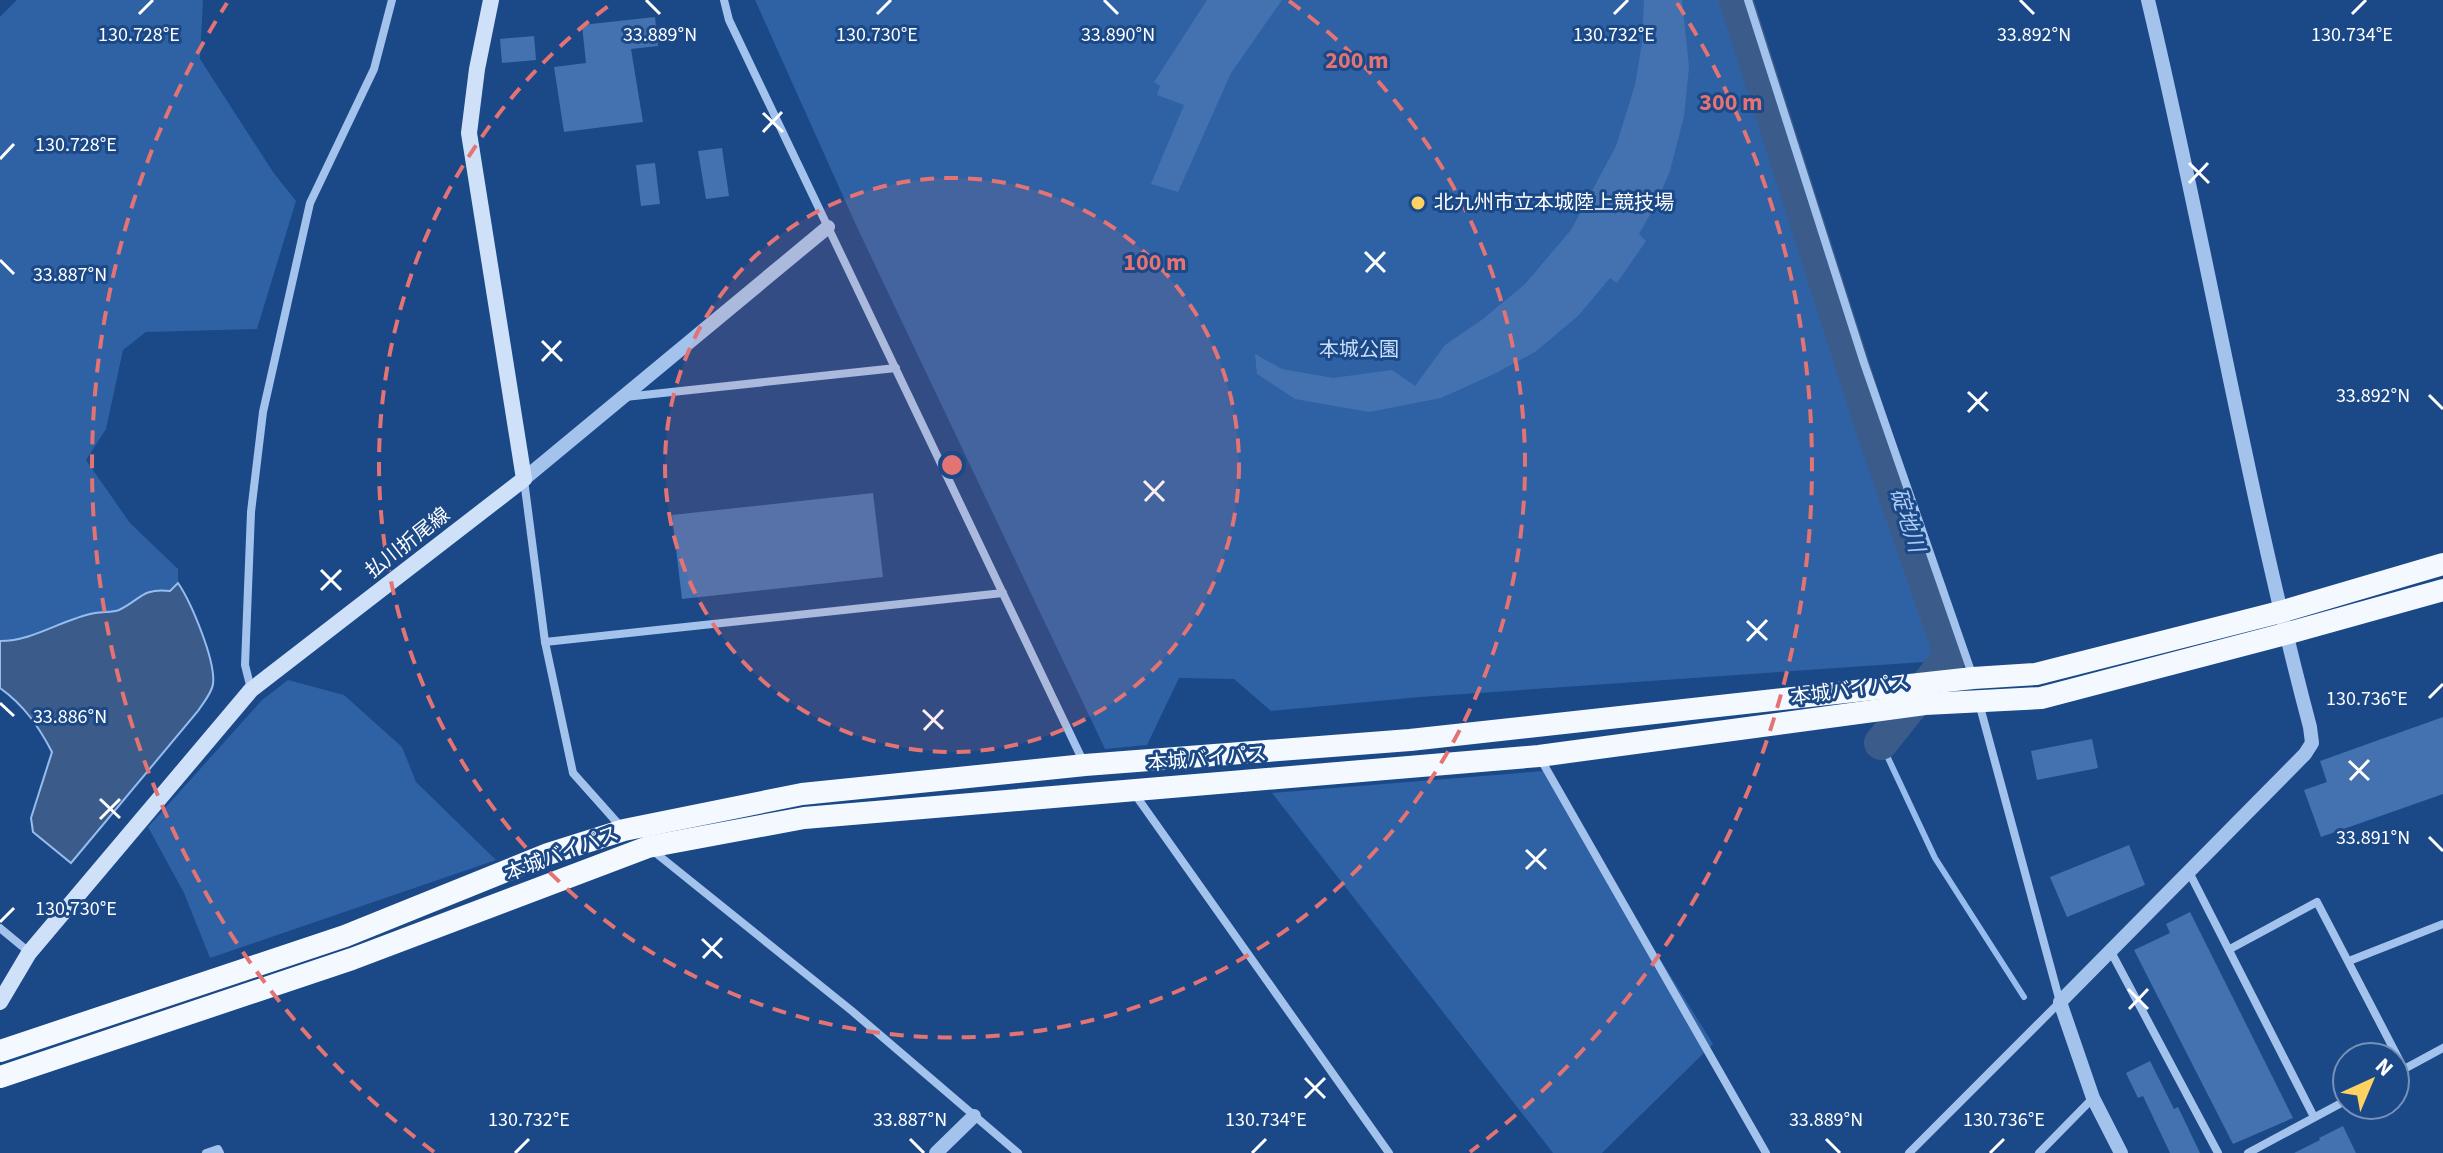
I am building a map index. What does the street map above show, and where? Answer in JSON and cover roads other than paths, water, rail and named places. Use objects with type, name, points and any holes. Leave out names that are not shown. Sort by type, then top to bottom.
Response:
[{"type":"highway","name":"本城バイパス","points":[[0,1051],[345,936],[548,854],[624,830],[802,794],[1085,765],[1885,699],[1925,704],[2041,698],[2282,623],[2443,564]]},
{"type":"highway","name":"本城バイパス","points":[[0,1077],[352,959],[648,847],[804,818],[1539,756],[1885,699],[1973,678],[2036,674],[2443,590]]},
{"type":"main road","points":[[491,0],[477,69],[469,133],[524,479]]},
{"type":"main road","name":"払川折尾線","points":[[0,1002],[29,953],[251,690],[524,479]]},
{"type":"street","points":[[251,690],[245,665],[251,512],[263,412],[310,203],[374,69],[392,0]]},
{"type":"street","points":[[724,0],[729,20],[1085,765]]},
{"type":"street","points":[[1748,0],[1864,363],[1973,678],[2060,1002],[2093,1098],[2121,1153]]},
{"type":"street","points":[[1909,1153],[2305,754],[2312,743],[2282,623],[2174,108],[2148,0]]},
{"type":"street","points":[[828,227],[524,479],[545,642],[573,773],[624,830],[852,1011],[1018,1153]]},
{"type":"street","points":[[624,397],[896,368]]},
{"type":"street","points":[[545,642],[1003,593]]},
{"type":"street","points":[[1539,756],[1766,1153]]},
{"type":"street","points":[[1131,789],[1389,1153]]},
{"type":"street","points":[[2189,872],[2314,1117]]},
{"type":"street","points":[[2230,949],[2317,902],[2390,1041]]},
{"type":"street","points":[[2349,961],[2443,924]]},
{"type":"street","points":[[0,928],[29,953]]},
{"type":"street","points":[[2110,950],[2218,1153]]},
{"type":"street","points":[[2411,1065],[2443,1048]]},
{"type":"street","points":[[2039,1153],[2093,1098]]},
{"type":"street","points":[[2248,1153],[2331,1108]]},
{"type":"street","points":[[936,1153],[974,1116]]},
{"type":"street","points":[[206,1153],[218,1149],[220,1153]]},
{"type":"waterway","name":"碇地川","points":[[1736,0],[1875,436],[1951,655],[1881,743]]},
{"type":"waterway","name":"碇地川","points":[[1881,743],[1935,858],[2024,997]]},
{"type":"place","name":"北九州市立本城陸上競技場","points":[[1418,203]]},
{"type":"park label","name":"本城公園","points":[[1359,350]]}]
